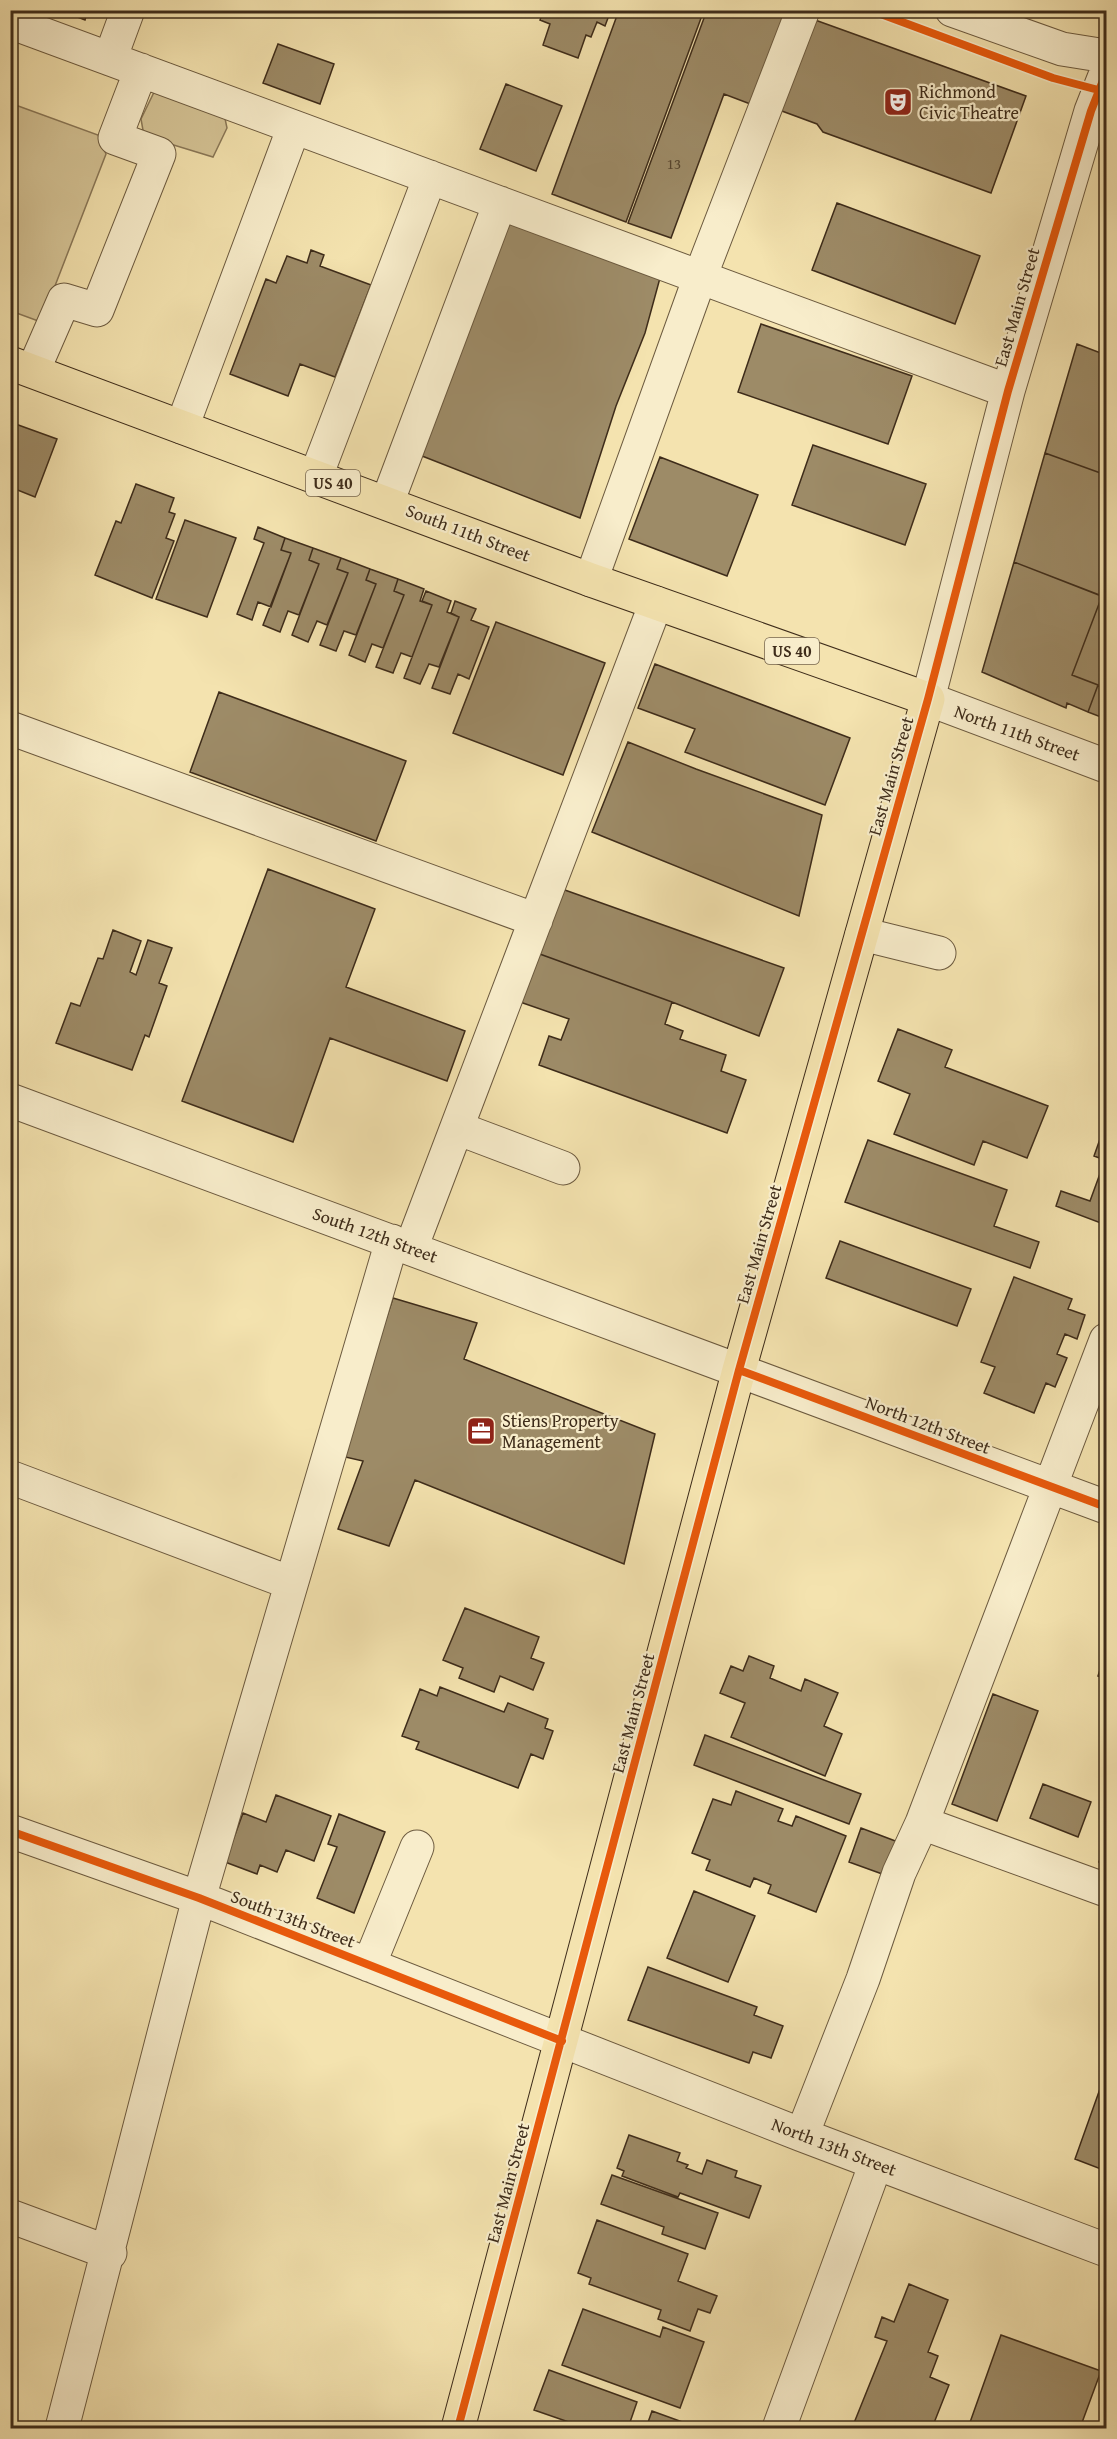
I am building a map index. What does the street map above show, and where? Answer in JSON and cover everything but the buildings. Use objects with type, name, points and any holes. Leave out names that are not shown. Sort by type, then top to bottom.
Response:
[{"type":"main road","name":"South 11th Street","points":[[22,367],[591,580],[928,699]]},
{"type":"main road","name":"East Main Street","points":[[458,2428],[740,1370],[928,699]]},
{"type":"street","points":[[110,59],[128,10]]},
{"type":"street","points":[[591,580],[700,277],[803,10]]},
{"type":"street","points":[[952,10],[1062,50],[1107,56]]},
{"type":"street","points":[[10,22],[1008,391]]},
{"type":"street","points":[[22,367],[63,300],[97,310],[159,154],[115,138],[141,70]]},
{"type":"street","name":"East Main Street","points":[[928,699],[1008,391],[1091,111],[1107,73]]},
{"type":"street","points":[[182,426],[294,127]]},
{"type":"street","points":[[316,476],[430,177]]},
{"type":"street","points":[[387,503],[500,203]]},
{"type":"street","points":[[63,2428],[110,2253],[199,1898],[291,1583],[401,1245],[457,1128],[656,603]]},
{"type":"street","name":"North 11th Street","points":[[928,699],[1107,766]]},
{"type":"street","points":[[10,728],[536,920]]},
{"type":"street","points":[[862,934],[939,953]]},
{"type":"street","name":"South 12th Street","points":[[10,1100],[740,1370]]},
{"type":"street","points":[[457,1128],[562,1168]]},
{"type":"street","points":[[802,2135],[863,1979],[899,1873],[922,1823],[1107,1340]]},
{"type":"street","name":"North 12th Street","points":[[740,1370],[1107,1507]]},
{"type":"street","points":[[10,1477],[291,1583]]},
{"type":"street","points":[[922,1823],[1107,1890]]},
{"type":"street","name":"South 13th Street","points":[[10,1831],[199,1898],[562,2041]]},
{"type":"street","points":[[369,1965],[417,1847]]},
{"type":"street","name":"North 13th Street","points":[[562,2041],[802,2135],[1107,2250]]},
{"type":"street","points":[[779,2428],[876,2163]]},
{"type":"street","points":[[10,2216],[110,2253]]},
{"type":"shaded area","points":[[159,82],[223,109],[227,128],[213,157],[144,136],[141,119]]},
{"type":"shaded area","points":[[10,103],[98,135],[106,154],[41,322],[11,311]]},
{"type":"cycle path","points":[[870,10],[1053,78],[1106,92]]},
{"type":"cycle path","points":[[458,2428],[739,1370],[928,699],[1008,391],[1091,111],[1106,73]]},
{"type":"cycle path","points":[[739,1370],[1106,1507]]},
{"type":"cycle path","points":[[10,1831],[199,1898],[562,2041]]},
{"type":"place","name":"Richmond Civic Theatre","points":[[898,102]]},
{"type":"place","name":"Stiens Property Management","points":[[481,1431]]}]
